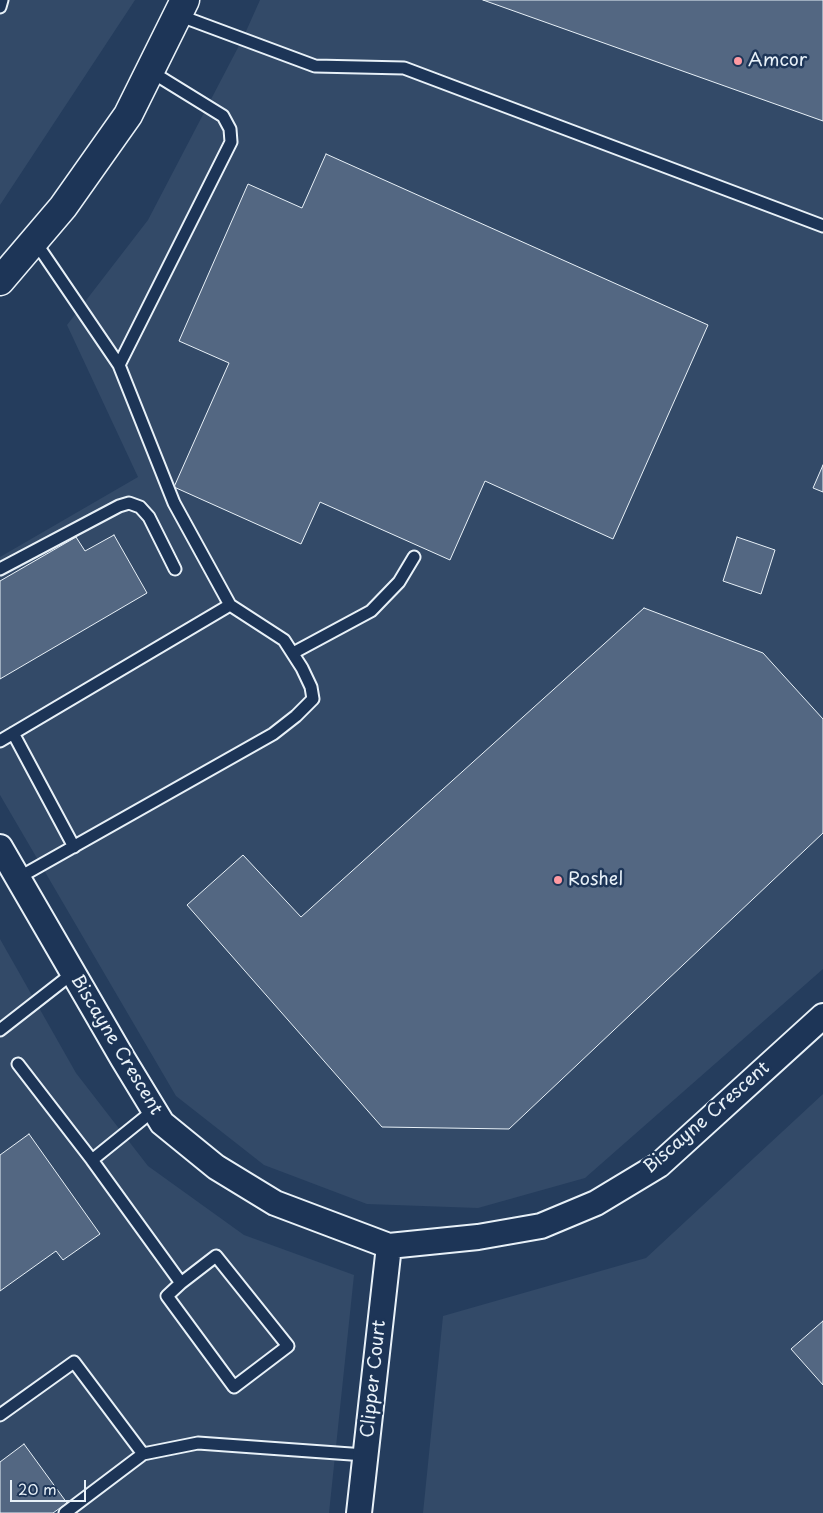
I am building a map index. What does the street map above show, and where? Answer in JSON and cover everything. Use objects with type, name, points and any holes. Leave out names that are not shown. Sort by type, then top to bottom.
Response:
[{"type":"street","points":[[0,281],[63,207],[128,116],[182,7]]},
{"type":"street","name":"Biscayne Crescent","points":[[0,847],[162,1123],[216,1167],[275,1203],[389,1246],[478,1237],[541,1226],[596,1203],[658,1165],[823,1016]]},
{"type":"street","name":"Clipper Court","points":[[359,1513],[389,1246]]},
{"type":"lane","points":[[0,7],[2,0]]},
{"type":"lane","points":[[182,7],[315,66],[404,68],[823,226]]},
{"type":"lane","points":[[119,365],[231,142],[230,129],[223,116],[150,71]]},
{"type":"lane","points":[[18,878],[273,734],[296,716],[313,699],[302,668],[284,640],[230,605],[174,502],[119,365],[34,240]]},
{"type":"lane","points":[[0,569],[119,506],[128,504],[140,507],[149,517],[176,569]]},
{"type":"lane","points":[[293,654],[371,611],[399,582],[414,557]]},
{"type":"lane","points":[[0,741],[230,605]]},
{"type":"lane","points":[[13,733],[74,846]]},
{"type":"lane","points":[[0,1030],[73,972]]},
{"type":"lane","points":[[18,1064],[92,1160],[181,1283]]},
{"type":"lane","points":[[92,1160],[154,1110]]},
{"type":"lane","points":[[216,1256],[288,1346],[234,1388],[167,1296],[181,1283],[216,1256]]},
{"type":"lane","points":[[0,1414],[74,1362],[143,1454]]},
{"type":"lane","points":[[65,1513],[143,1454],[198,1443],[365,1455]]},
{"type":"shaded area","points":[[0,0],[135,0],[0,205]]},
{"type":"shaded area","points":[[260,0],[823,0],[823,969],[585,1178],[478,1208],[367,1204],[264,1165],[176,1096],[0,795],[0,557],[138,477],[67,325],[148,220],[243,38]]},
{"type":"shaded area","points":[[0,939],[76,1073],[148,1166],[244,1235],[354,1275],[329,1513],[0,1513]]},
{"type":"shaded area","points":[[823,1094],[823,1513],[423,1513],[443,1316],[646,1258]]},
{"type":"building","name":"Amcor","points":[[483,0],[823,0],[823,121]]},
{"type":"building","points":[[326,154],[708,325],[613,539],[485,481],[450,560],[320,502],[301,544],[174,487],[229,363],[179,341],[248,184],[302,208]]},
{"type":"building","points":[[823,465],[823,492],[813,488]]},
{"type":"building","points":[[114,535],[147,593],[0,679],[0,581],[76,537],[85,551]]},
{"type":"building","points":[[737,537],[775,550],[761,594],[723,581]]},
{"type":"building","name":"Roshel","points":[[644,608],[763,653],[823,719],[823,833],[509,1129],[382,1127],[187,905],[243,855],[301,917]]},
{"type":"building","points":[[29,1134],[100,1234],[63,1260],[56,1251],[0,1291],[0,1155]]},
{"type":"building","points":[[823,1321],[823,1385],[791,1349]]},
{"type":"building","points":[[24,1444],[67,1503],[53,1513],[0,1513],[0,1462]]},
{"type":"place","name":"Amcor","points":[[738,61]]},
{"type":"place","name":"Roshel","points":[[558,880]]}]
